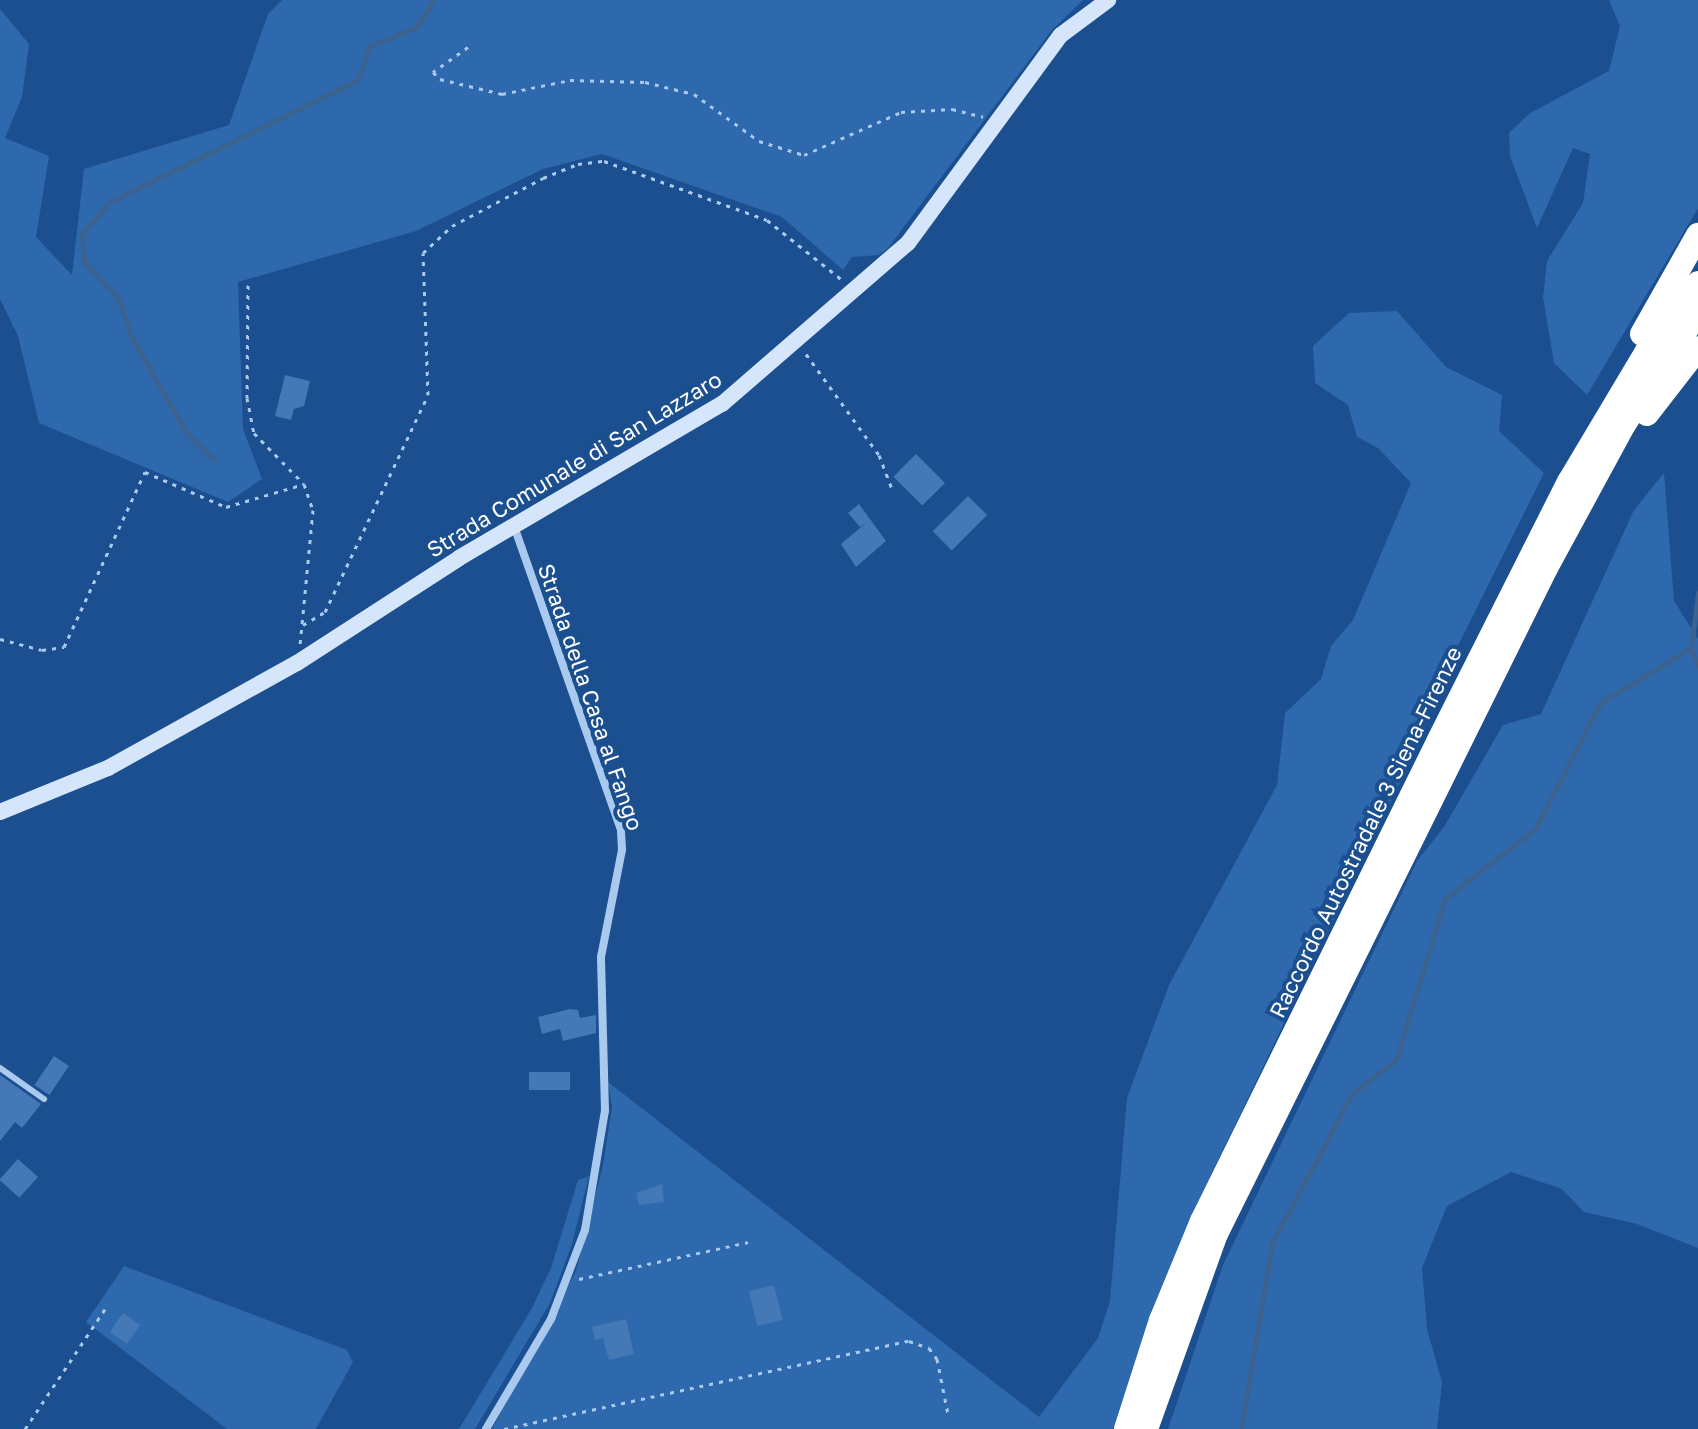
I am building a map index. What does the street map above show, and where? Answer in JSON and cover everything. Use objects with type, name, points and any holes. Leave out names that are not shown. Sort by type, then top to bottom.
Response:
[{"type":"highway","points":[[1439,740],[1445,700],[1531,528],[1698,235]]},
{"type":"highway","name":"Raccordo Autostradale 3 Siena-Firenze","points":[[1126,1429],[1161,1320],[1202,1221],[1439,740],[1569,482],[1647,351],[1698,283]]},
{"type":"highway","name":"Raccordo Autostradale 3 Siena-Firenze","points":[[1146,1429],[1216,1234],[1600,466],[1698,312]]},
{"type":"highway","points":[[1416,831],[1450,795],[1621,455],[1698,348]]},
{"type":"street","name":"Strada Comunale di San Lazzaro","points":[[0,812],[108,768],[297,663],[514,526],[708,413],[799,343],[918,231],[1061,35],[1108,0]]},
{"type":"street","name":"Strada della Casa al Fango","points":[[486,1429],[551,1319],[585,1230],[602,1146],[601,957],[622,850],[621,830],[514,526]]},
{"type":"lane","points":[[0,1068],[44,1099]]},
{"type":"path","points":[[468,47],[433,72],[440,79],[502,94],[570,80],[645,82],[694,94],[759,141],[804,155],[901,112],[952,109],[977,114],[996,125]]},
{"type":"path","points":[[303,625],[325,612],[428,395],[423,253],[452,226],[555,173],[604,161],[767,220],[856,292]]},
{"type":"path","points":[[248,285],[247,398],[254,433],[304,484],[313,510],[297,663]]},
{"type":"path","points":[[799,343],[879,455],[893,491]]},
{"type":"path","points":[[0,639],[42,650],[64,647],[145,472],[226,507],[304,484]]},
{"type":"path","points":[[566,1282],[748,1242]]},
{"type":"path","points":[[25,1429],[105,1309]]},
{"type":"path","points":[[504,1429],[909,1341],[929,1348],[937,1359],[948,1414]]},
{"type":"shaded area","points":[[282,0],[1083,0],[1052,30],[888,248],[879,255],[852,257],[843,270],[782,217],[602,154],[543,169],[416,231],[238,282],[243,429],[262,479],[228,502],[39,423],[18,336],[0,299],[0,9],[29,44],[22,97],[5,138],[49,156],[36,237],[72,275],[84,169],[229,125],[268,14]]},
{"type":"shaded area","points":[[1609,0],[1698,0],[1698,208],[1587,395],[1554,363],[1543,297],[1547,261],[1583,203],[1590,154],[1573,148],[1537,228],[1510,156],[1509,133],[1530,113],[1609,71],[1620,26]]},
{"type":"shaded area","points":[[1397,311],[1446,367],[1502,395],[1499,431],[1544,473],[1435,692],[1421,739],[1195,1208],[1152,1309],[1113,1429],[492,1429],[576,1271],[603,1165],[612,1107],[608,1082],[1039,1417],[1098,1338],[1110,1301],[1127,1098],[1169,985],[1277,785],[1285,713],[1321,679],[1331,646],[1353,620],[1411,483],[1378,448],[1357,437],[1348,405],[1315,383],[1313,346],[1349,313]]},
{"type":"shaded area","points":[[1664,473],[1674,601],[1698,639],[1698,1248],[1637,1224],[1584,1212],[1562,1189],[1511,1172],[1447,1206],[1422,1268],[1427,1329],[1442,1382],[1437,1429],[1168,1429],[1223,1265],[1417,861],[1444,827],[1503,725],[1541,714],[1634,510]]},
{"type":"shaded area","points":[[589,1176],[572,1244],[550,1303],[475,1429],[459,1429],[532,1308],[551,1268],[578,1180]]},
{"type":"shaded area","points":[[124,1266],[347,1350],[353,1362],[316,1429],[227,1429],[86,1322]]},
{"type":"building","points":[[285,375],[310,381],[304,406],[294,409],[291,420],[275,416]]},
{"type":"building","points":[[916,454],[945,483],[922,506],[893,477]]},
{"type":"building","points":[[968,496],[987,515],[952,550],[933,531]]},
{"type":"building","points":[[859,504],[886,541],[856,567],[841,544],[866,523],[860,527],[848,513]]},
{"type":"building","points":[[578,1010],[580,1018],[596,1015],[596,1033],[563,1041],[560,1029],[542,1034],[538,1017]]},
{"type":"building","points":[[54,1056],[69,1066],[49,1095],[34,1085]]},
{"type":"building","points":[[529,1072],[570,1072],[570,1090],[529,1090]]},
{"type":"building","points":[[0,1075],[41,1104],[22,1128],[15,1122],[0,1141]]},
{"type":"building","points":[[18,1159],[38,1177],[19,1198],[0,1180]]},
{"type":"building","points":[[662,1184],[664,1202],[639,1205],[636,1193]]},
{"type":"building","points":[[774,1285],[783,1320],[757,1326],[749,1291]]},
{"type":"building","points":[[123,1313],[140,1325],[127,1344],[110,1332]]},
{"type":"building","points":[[626,1319],[634,1354],[609,1360],[603,1338],[595,1340],[592,1327]]},
{"type":"waterway","points":[[214,460],[186,432],[133,340],[117,296],[84,262],[82,234],[110,202],[358,80],[370,46],[417,27],[433,0]]},
{"type":"waterway","points":[[1698,593],[1691,648],[1698,666]]},
{"type":"waterway","points":[[1241,1429],[1272,1243],[1352,1094],[1396,1060],[1445,899],[1536,828],[1600,703],[1691,648]]}]
